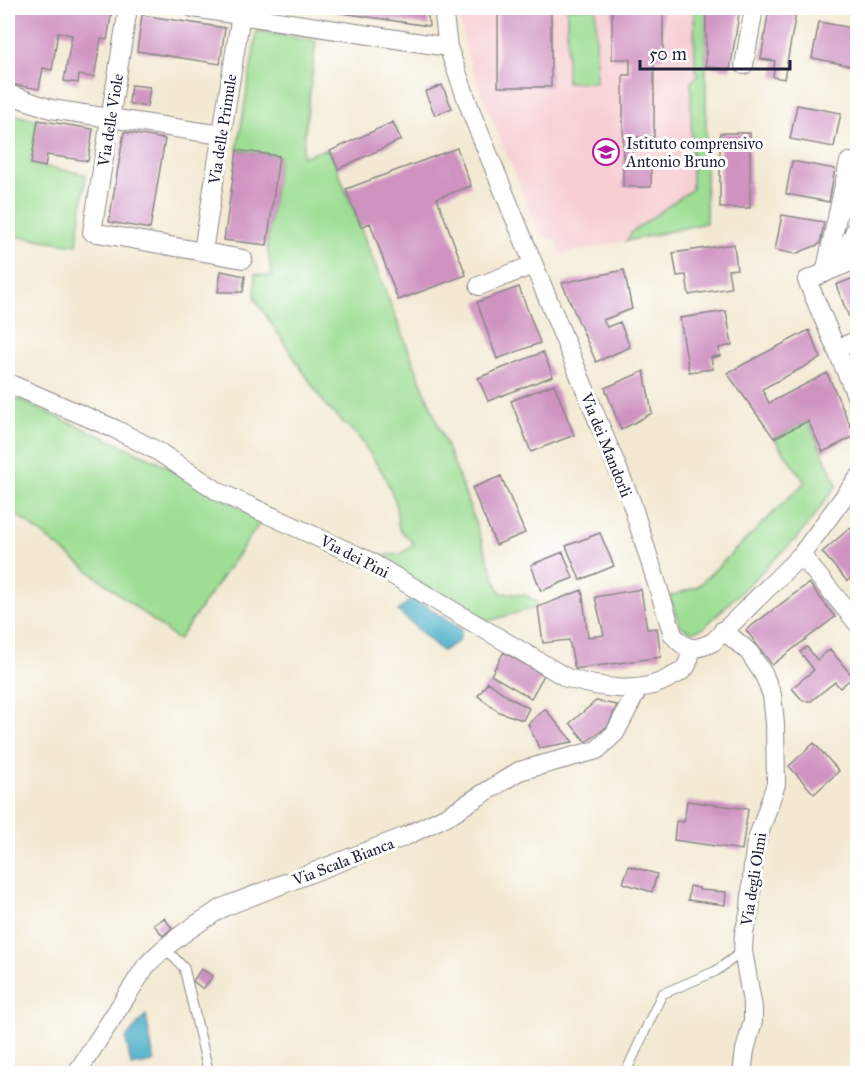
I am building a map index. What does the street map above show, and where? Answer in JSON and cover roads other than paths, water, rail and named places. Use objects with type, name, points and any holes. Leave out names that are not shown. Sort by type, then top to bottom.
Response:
[{"type":"street","name":"Via delle Viole","points":[[128,8],[92,232],[203,251]]},
{"type":"street","points":[[193,8],[241,11],[448,47]]},
{"type":"street","name":"Via dei Mandorli","points":[[443,8],[448,47],[473,117],[631,501],[672,636],[681,645],[691,648]]},
{"type":"street","points":[[744,65],[754,8]]},
{"type":"street","name":"Via delle Primule","points":[[203,251],[241,11]]},
{"type":"street","points":[[8,94],[51,109],[221,135]]},
{"type":"street","points":[[832,270],[840,204],[849,162]]},
{"type":"street","points":[[840,204],[858,211]]},
{"type":"street","points":[[832,270],[858,224]]},
{"type":"street","points":[[203,251],[243,259]]},
{"type":"street","points":[[858,259],[807,280],[858,400]]},
{"type":"street","points":[[479,286],[533,265]]},
{"type":"street","points":[[836,349],[858,340]]},
{"type":"street","name":"Via dei Pini","points":[[8,383],[115,429],[159,452],[219,492],[367,560],[567,678],[593,686],[638,688],[667,680],[681,672],[688,663],[691,648]]},
{"type":"street","points":[[691,648],[700,648],[713,642],[801,555],[858,478]]},
{"type":"street","points":[[801,555],[858,624]]},
{"type":"street","name":"Via degli Olmi","points":[[723,630],[749,652],[764,675],[772,695],[775,723],[776,784],[756,843],[750,910],[744,933],[743,951],[753,1008],[753,1021],[741,1074]]},
{"type":"street","name":"Via Scala Bianca","points":[[76,1074],[146,966],[165,948],[203,920],[224,908],[406,836],[449,815],[519,771],[597,750],[615,733],[638,688]]},
{"type":"lane","points":[[165,948],[184,968],[209,1074]]},
{"type":"lane","points":[[626,1074],[662,994],[716,971],[743,951]]},
{"type":"water","points":[[413,598],[461,629],[459,641],[442,651],[398,611]]},
{"type":"water","points":[[146,1015],[154,1062],[131,1066],[126,1038]]},
{"type":"place","name":"Istituto comprensivo Antonio Bruno","points":[[606,152]]}]
